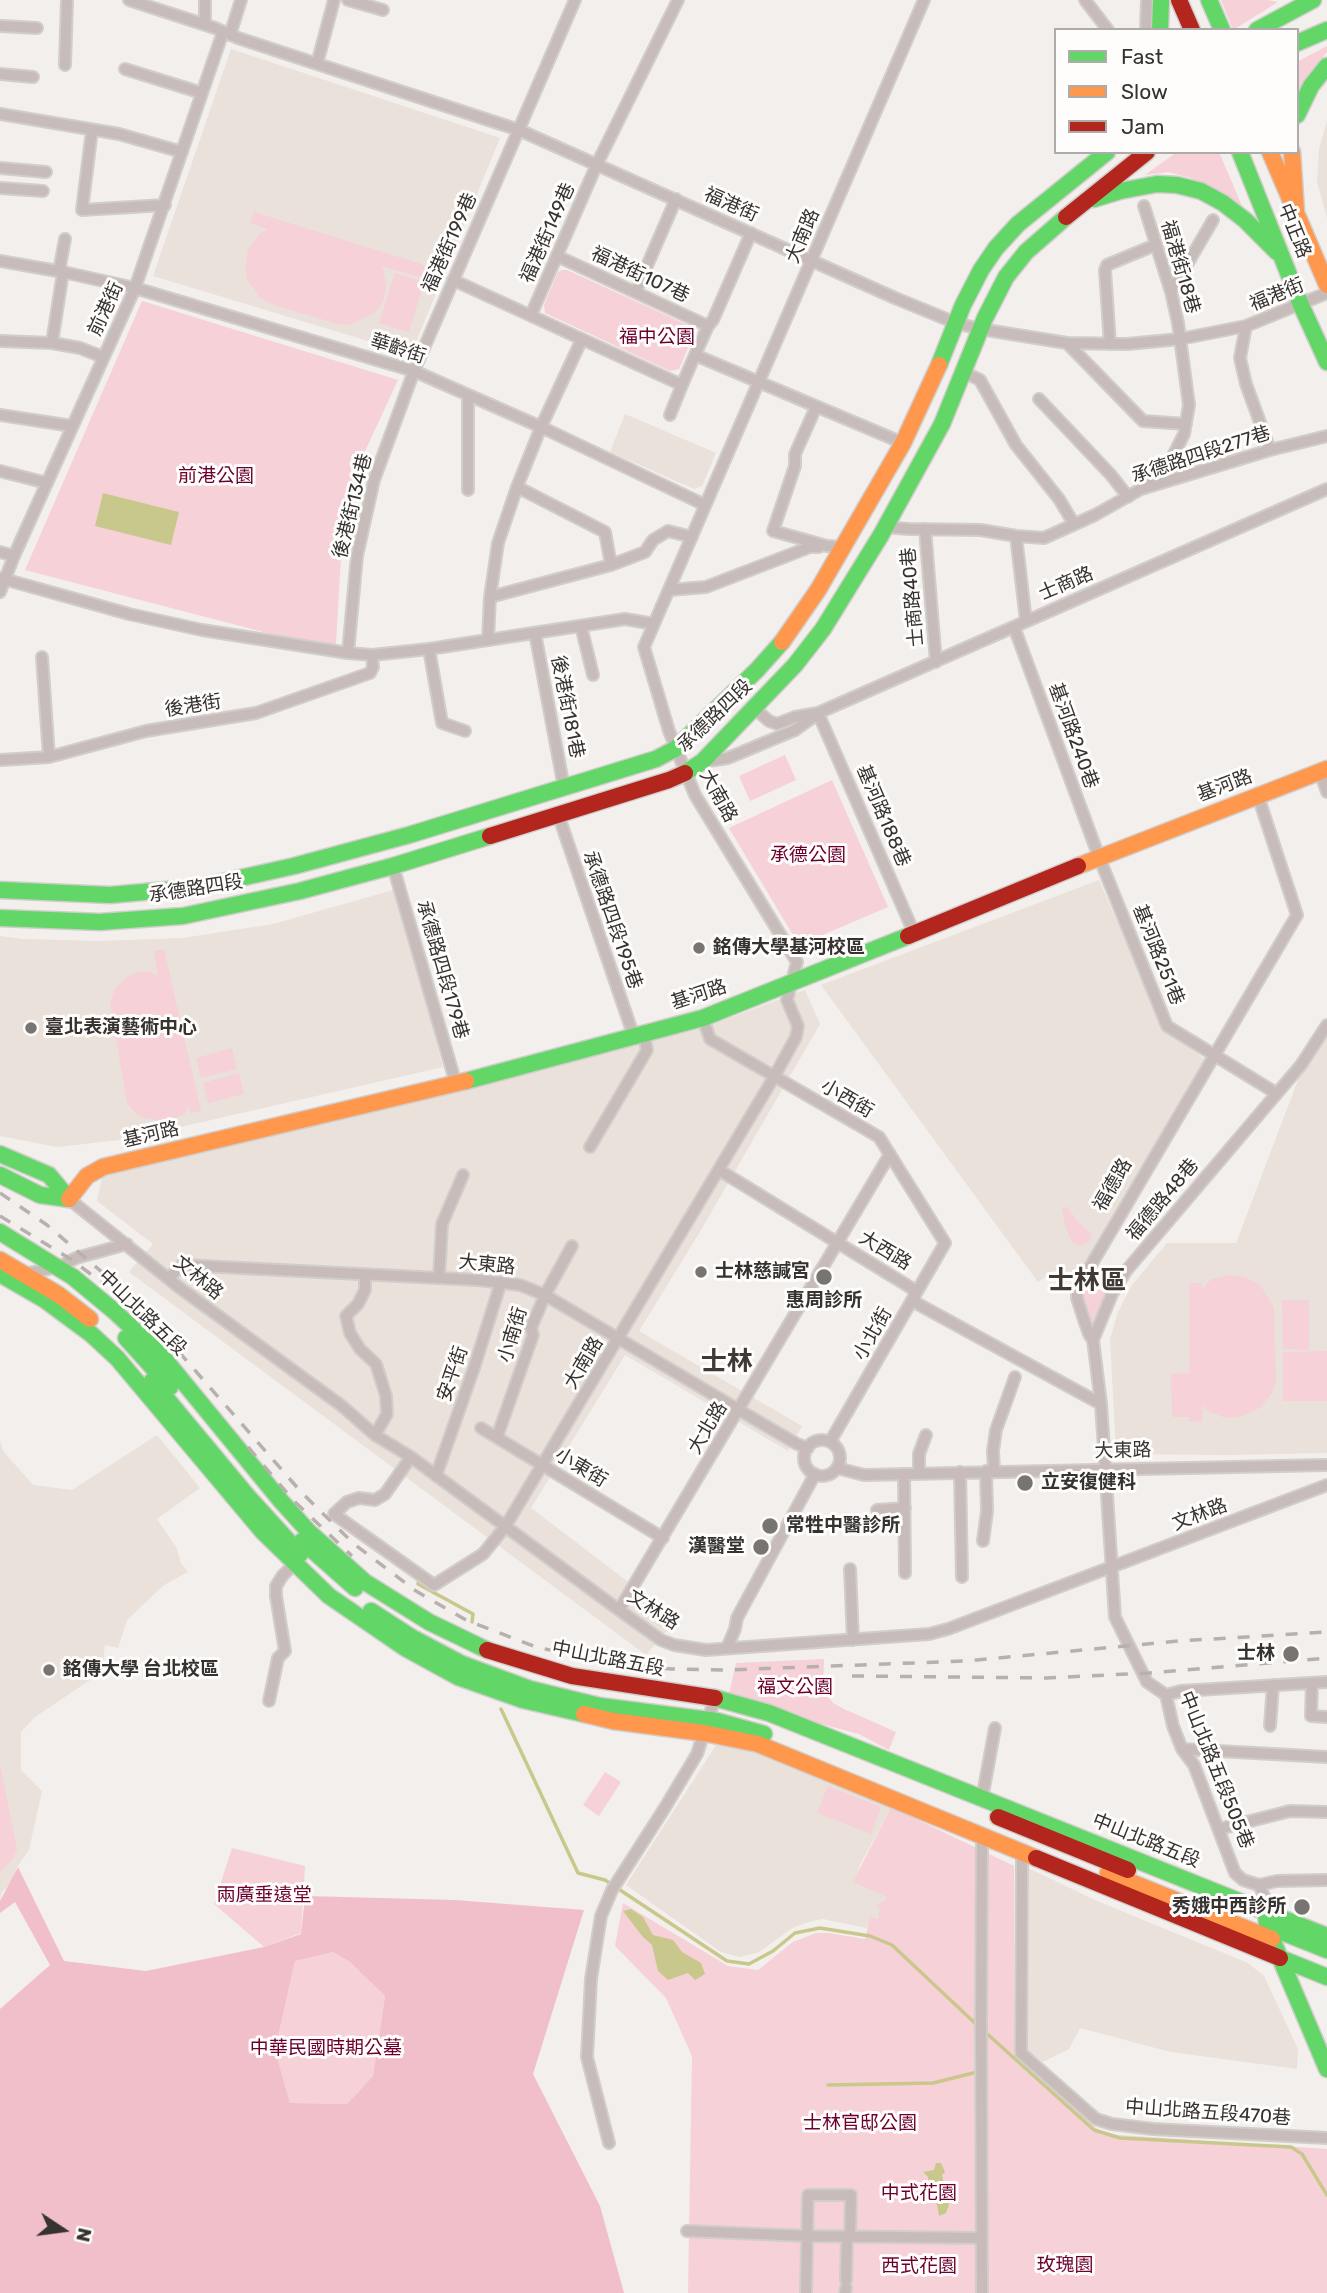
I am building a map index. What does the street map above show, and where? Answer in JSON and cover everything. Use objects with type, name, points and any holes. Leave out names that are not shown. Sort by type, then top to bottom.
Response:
[{"type":"main road","points":[[1160,28],[1161,0]]},
{"type":"main road","points":[[1179,0],[1191,28]]},
{"type":"main road","points":[[1209,0],[1221,28]]},
{"type":"main road","points":[[1260,28],[1313,0]]},
{"type":"main road","points":[[1299,42],[1327,30]]},
{"type":"main road","points":[[1299,111],[1311,86],[1327,66]]},
{"type":"main road","name":"承德路四段","points":[[0,890],[110,895],[200,887],[339,855],[564,788],[656,759],[676,749],[757,670],[785,638],[818,590],[835,547],[904,443],[931,386],[963,304],[996,248],[1018,224],[1105,154]]},
{"type":"main road","name":"承德路四段","points":[[0,918],[100,922],[183,916],[300,891],[393,866],[685,774],[702,762],[796,665],[822,629],[885,527],[942,424],[980,330],[1006,277],[1047,232],[1144,154]]},
{"type":"main road","name":"中正路","points":[[1241,154],[1301,305],[1327,362]]},
{"type":"main road","name":"中正路","points":[[1271,154],[1327,285]]},
{"type":"main road","points":[[1292,154],[1296,211]]},
{"type":"main road","points":[[1084,202],[1157,184],[1201,191],[1245,220],[1281,256]]},
{"type":"main road","name":"基河路","points":[[69,1199],[87,1176],[103,1167],[456,1084],[703,1018],[1099,857],[1323,771]]},
{"type":"main road","points":[[0,1154],[49,1175],[69,1199]]},
{"type":"main road","points":[[0,1175],[40,1195],[69,1199]]},
{"type":"main road","name":"中山北路五段","points":[[0,1232],[59,1267],[114,1311],[162,1356],[260,1477],[309,1532],[365,1582],[469,1649]]},
{"type":"main road","name":"中山北路五段","points":[[0,1249],[108,1322],[158,1372],[257,1492],[326,1564],[380,1607],[408,1624],[534,1680],[709,1715],[765,1723],[1059,1836]]},
{"type":"main road","name":"中山北路五段","points":[[1,1269],[34,1273],[99,1326],[131,1357],[329,1596],[405,1648],[458,1677],[523,1700],[613,1721],[642,1724],[709,1715],[769,1713],[982,1799],[1168,1892],[1280,1958],[1327,1977]]},
{"type":"main road","name":"中山北路五段","points":[[1,1269],[91,1334],[117,1358],[233,1497],[299,1560]]},
{"type":"main road","name":"中山北路五段","points":[[709,1715],[758,1744],[1024,1851],[1168,1892]]},
{"type":"main road","name":"中山北路五段","points":[[709,1715],[1168,1892],[1268,1926],[1327,1950]]},
{"type":"main road","points":[[1268,1926],[1327,2069]]},
{"type":"main road","name":"中山北路五段","points":[[1268,1926],[1327,1936]]},
{"type":"main road","name":"中山北路五段","points":[[1268,1926],[1327,1961]]},
{"type":"street","points":[[65,65],[67,0]]},
{"type":"street","name":"福港街","points":[[129,0],[163,5],[226,33],[519,130],[956,323],[980,330],[1067,343],[1110,344],[1180,338],[1246,327],[1327,293]]},
{"type":"street","points":[[205,0],[205,24]]},
{"type":"street","name":"前港街","points":[[0,592],[2,578],[135,288],[202,93],[241,0]]},
{"type":"street","points":[[317,64],[334,0]]},
{"type":"street","points":[[348,0],[383,10]]},
{"type":"street","name":"福港街199巷","points":[[414,371],[575,0]]},
{"type":"street","name":"福港街149巷","points":[[531,315],[597,164],[678,0]]},
{"type":"street","name":"大南路","points":[[411,1457],[385,1494],[375,1500],[359,1497],[347,1502],[334,1514],[434,1585],[483,1554],[505,1527],[775,1077],[796,1037],[798,1026],[787,1000],[797,962],[702,807],[685,774],[644,647],[924,0]]},
{"type":"street","points":[[1084,0],[1106,28]]},
{"type":"street","points":[[1146,28],[1147,0]]},
{"type":"street","points":[[0,26],[37,29]]},
{"type":"street","points":[[125,69],[202,93]]},
{"type":"street","points":[[0,74],[33,77]]},
{"type":"street","points":[[0,114],[119,134],[182,152]]},
{"type":"street","points":[[92,130],[82,210],[165,205]]},
{"type":"street","points":[[0,168],[46,172]]},
{"type":"street","points":[[0,188],[43,191]]},
{"type":"street","points":[[636,292],[676,199]]},
{"type":"street","name":"福港街18巷","points":[[1144,206],[1171,292],[1180,338],[1189,405],[1186,424]]},
{"type":"street","points":[[1171,292],[1213,220]]},
{"type":"street","points":[[670,415],[751,233]]},
{"type":"street","points":[[52,343],[63,272],[60,266],[65,239]]},
{"type":"street","points":[[1110,344],[1105,270],[1107,265],[1155,245]]},
{"type":"street","name":"福港街107巷","points":[[557,256],[708,326]]},
{"type":"street","name":"華齡街","points":[[0,261],[135,288],[414,371],[705,505]]},
{"type":"street","points":[[453,280],[682,385]]},
{"type":"street","points":[[1246,327],[1240,358],[1246,384],[1270,450]]},
{"type":"street","points":[[488,640],[490,597],[498,543],[541,428],[582,339]]},
{"type":"street","points":[[0,341],[52,343],[80,348],[103,357]]},
{"type":"street","points":[[1067,343],[1143,421],[1186,424],[1172,458],[1142,489]]},
{"type":"street","points":[[695,355],[904,443]]},
{"type":"street","name":"後港街134巷","points":[[348,653],[357,556],[371,493],[414,371]]},
{"type":"street","points":[[964,372],[980,380],[1016,445],[1059,499],[1074,524]]},
{"type":"street","points":[[468,396],[468,490]]},
{"type":"street","points":[[1039,399],[1111,475],[1128,497]]},
{"type":"street","points":[[816,407],[794,454],[795,466],[772,531],[835,547]]},
{"type":"street","points":[[0,415],[72,426]]},
{"type":"street","name":"承德路四段277巷","points":[[885,527],[981,530],[1044,537],[1142,489],[1270,450],[1327,436]]},
{"type":"street","points":[[0,471],[47,483]]},
{"type":"street","points":[[517,487],[605,532],[611,565]]},
{"type":"street","name":"士商路","points":[[754,708],[768,721],[777,724],[818,713],[1327,489]]},
{"type":"street","name":"士商路40巷","points":[[925,529],[936,662]]},
{"type":"street","points":[[490,597],[611,565],[645,552],[653,540],[668,531],[692,537]]},
{"type":"street","points":[[1016,536],[1026,621]]},
{"type":"street","points":[[669,590],[706,587],[810,547],[835,547]]},
{"type":"street","points":[[0,552],[14,555]]},
{"type":"street","points":[[2,578],[129,614],[202,630],[372,655],[625,619],[654,624]]},
{"type":"street","points":[[581,626],[593,675]]},
{"type":"street","name":"基河路240巷","points":[[1014,627],[1099,857]]},
{"type":"street","name":"後港街181巷","points":[[535,633],[564,788]]},
{"type":"street","points":[[429,649],[442,723],[465,731]]},
{"type":"street","name":"後港街","points":[[0,760],[49,758],[146,731],[256,713],[370,673],[373,667],[372,655]]},
{"type":"street","points":[[43,657],[49,758]]},
{"type":"street","name":"士商路","points":[[702,762],[728,758],[784,735],[818,713]]},
{"type":"street","name":"基河路188巷","points":[[818,713],[914,933]]},
{"type":"street","points":[[1323,771],[1327,792]]},
{"type":"street","name":"福德路","points":[[1120,1625],[1115,1616],[1101,1404],[1093,1340],[1077,1298],[1077,1289],[1297,915],[1258,796]]},
{"type":"street","name":"承德路四段195巷","points":[[558,814],[639,1035]]},
{"type":"street","name":"基河路251巷","points":[[1099,857],[1167,1026],[1276,1093]]},
{"type":"street","name":"承德路四段179巷","points":[[393,866],[456,1084]]},
{"type":"street","name":"小西街","points":[[703,1018],[710,1039],[879,1137],[945,1243]]},
{"type":"street","points":[[1276,1093],[1301,1065],[1327,1025]]},
{"type":"street","points":[[590,1147],[647,1050],[639,1035]]},
{"type":"street","name":"福德路48巷","points":[[1093,1340],[1112,1294],[1126,1271],[1276,1093]]},
{"type":"street","name":"大北路","points":[[619,1610],[891,1154]]},
{"type":"street","name":"大西路","points":[[719,1170],[913,1289],[916,1303],[1018,1368],[1101,1404]]},
{"type":"street","points":[[439,1278],[442,1224],[463,1175]]},
{"type":"street","name":"文林路","points":[[69,1199],[234,1328],[342,1406],[375,1435],[411,1457],[661,1640],[674,1645],[706,1650],[929,1634],[1327,1485]]},
{"type":"street","name":"小北街","points":[[830,1441],[945,1243]]},
{"type":"street","points":[[34,1273],[127,1244]]},
{"type":"street","name":"小南街","points":[[497,1437],[533,1335],[530,1328],[572,1246]]},
{"type":"street","name":"大東路","points":[[169,1278],[182,1265],[439,1278],[520,1285],[545,1295],[808,1448]]},
{"type":"street","points":[[365,1274],[365,1290],[358,1304],[346,1316],[350,1332],[360,1349],[376,1364],[386,1396],[387,1413],[375,1435]]},
{"type":"street","name":"安平街","points":[[436,1476],[501,1282]]},
{"type":"street","points":[[983,1541],[996,1430],[1018,1368]]},
{"type":"street","name":"小東街","points":[[481,1428],[663,1538]]},
{"type":"street","points":[[919,1473],[919,1454],[926,1435]]},
{"type":"street","points":[[816,1441],[830,1441],[840,1453],[837,1468],[824,1476],[814,1474],[805,1462],[808,1448],[816,1441]]},
{"type":"street","name":"大東路","points":[[837,1468],[864,1475],[1327,1465]]},
{"type":"street","points":[[960,1472],[962,1577]]},
{"type":"street","points":[[727,1648],[736,1629],[737,1618],[814,1474]]},
{"type":"street","points":[[904,1474],[905,1573]]},
{"type":"street","points":[[877,1510],[905,1508]]},
{"type":"street","points":[[269,1701],[278,1658],[285,1650],[276,1586],[299,1560]]},
{"type":"street","points":[[850,1569],[853,1640]]},
{"type":"street","name":"中山北路五段505巷","points":[[1120,1625],[1147,1682],[1166,1695],[1173,1726],[1182,1749],[1194,1765],[1235,1873],[1243,1880],[1259,1885]]},
{"type":"street","points":[[1166,1695],[1181,1691],[1327,1682]]},
{"type":"street","points":[[1312,1684],[1311,1716],[1327,1717]]},
{"type":"street","points":[[1270,1726],[1273,1685]]},
{"type":"street","points":[[609,2143],[587,2057],[591,1979],[601,1916],[614,1886],[697,1754],[709,1715]]},
{"type":"street","points":[[982,1799],[995,1728]]},
{"type":"street","points":[[1182,1749],[1327,1757]]},
{"type":"street","points":[[1219,1829],[1290,1811],[1327,1812]]},
{"type":"street","points":[[982,2293],[981,2020],[984,1835]]},
{"type":"street","name":"中山北路五段470巷","points":[[1024,1851],[1021,2053],[1096,2119],[1112,2124],[1153,2129],[1327,2138]]},
{"type":"street","points":[[1268,1926],[1266,1900],[1259,1885],[1277,1881],[1327,1880]]},
{"type":"street","points":[[806,2293],[808,2195],[851,2195],[846,2287]]},
{"type":"street","points":[[687,2231],[807,2236],[981,2238]]},
{"type":"shaded area","points":[[231,49],[500,138],[411,354],[153,276]]},
{"type":"shaded area","points":[[1327,121],[1327,218],[1317,182],[1319,149]]},
{"type":"shaded area","points":[[625,414],[716,453],[702,486],[694,489],[610,452]]},
{"type":"shaded area","points":[[103,493],[179,512],[171,545],[95,526]]},
{"type":"shaded area","points":[[1099,880],[1165,1030],[1206,1060],[1082,1272],[1054,1271],[1038,1282],[821,985]]},
{"type":"shaded area","points":[[397,889],[443,1067],[128,1139],[57,1147],[0,1136],[0,936],[98,941],[183,938],[273,924]]},
{"type":"shaded area","points":[[805,990],[820,1024],[701,1230],[639,1331],[802,1426],[788,1451],[625,1355],[531,1508],[677,1619],[646,1655],[129,1272],[153,1244],[97,1201],[102,1177],[697,1030]]},
{"type":"shaded area","points":[[1327,1038],[1327,1453],[1116,1454],[1110,1339],[1118,1312],[1132,1285],[1167,1243],[1236,1243],[1303,1067]]},
{"type":"shaded area","name":"銘傳大學 台北校區","points":[[157,1435],[200,1488],[157,1519],[176,1547],[181,1563],[188,1572],[164,1585],[127,1620],[118,1648],[105,1645],[103,1662],[93,1678],[35,1717],[21,1732],[21,1770],[42,1791],[29,1850],[17,1867],[10,1884],[2,1892],[0,1900],[0,1441],[3,1451],[33,1485],[72,1490]]},
{"type":"shaded area","points":[[718,1742],[766,1756],[891,1807],[860,1865],[854,1882],[886,1897],[878,1919],[868,1924],[867,1928],[823,1919],[812,1921],[794,1927],[759,1952],[740,1957],[721,1952],[626,1885]]},
{"type":"shaded area","points":[[18,1867],[64,1961],[146,1971],[264,1947],[301,1934],[305,1896],[455,1900],[584,1910],[533,2074],[600,2206],[624,2293],[0,2293],[0,2009],[50,1965],[15,1902],[0,1913],[0,1901]],"holes":[[[333,1952],[350,1962],[385,1996],[373,2076],[347,2104],[290,2103],[275,2050],[295,1961]]]},
{"type":"shaded area","points":[[1028,1868],[1097,1901],[1248,1963],[1264,1976],[1298,2049],[1297,2069],[1171,2052],[1080,2028],[1069,2049],[1043,2062],[1025,2048]]},
{"type":"shaded area","points":[[631,1909],[643,1917],[653,1935],[673,1940],[682,1952],[701,1963],[705,1974],[695,1980],[688,1973],[668,1980],[658,1971],[652,1945],[623,1911]]},
{"type":"shaded area","points":[[936,2163],[941,2163],[945,2172],[942,2175],[949,2205],[946,2213],[939,2216],[937,2205],[930,2194],[928,2177],[923,2172],[934,2170]]},
{"type":"green space","points":[[1221,0],[1278,2],[1236,28],[1232,28]]},
{"type":"green space","points":[[1327,46],[1327,52],[1299,90],[1299,61]]},
{"type":"green space","points":[[1174,154],[1220,154],[1242,206],[1216,189],[1191,178],[1168,172],[1145,175]]},
{"type":"green space","points":[[254,212],[434,268],[430,280],[382,266],[386,283],[381,305],[373,314],[350,325],[273,305],[261,298],[247,280],[245,270],[248,249],[260,234],[268,229],[250,223]]},
{"type":"green space","name":"福中公園","points":[[562,270],[690,326],[693,336],[679,369],[670,371],[545,313],[544,305],[558,272]]},
{"type":"green space","points":[[395,273],[424,282],[409,332],[379,323]]},
{"type":"green space","name":"前港公園","points":[[142,301],[398,380],[360,462],[342,539],[336,644],[298,641],[25,570]]},
{"type":"green space","points":[[785,755],[796,780],[750,801],[739,776]]},
{"type":"green space","name":"承德公園","points":[[832,780],[888,907],[799,945],[729,828]]},
{"type":"green space","points":[[164,949],[201,1111],[191,1113],[188,1106],[185,1114],[168,1122],[144,1118],[135,1113],[127,1103],[110,1003],[115,989],[129,975],[150,972],[158,976],[154,951]]},
{"type":"green space","points":[[232,1048],[237,1069],[201,1078],[196,1058]]},
{"type":"green space","points":[[239,1073],[244,1094],[208,1103],[203,1083]]},
{"type":"green space","points":[[1067,1207],[1092,1234],[1089,1242],[1081,1246],[1072,1242],[1065,1225],[1062,1208]]},
{"type":"green space","points":[[1229,1275],[1245,1277],[1261,1286],[1274,1308],[1276,1380],[1273,1391],[1261,1407],[1243,1416],[1226,1418],[1208,1411],[1203,1405],[1202,1422],[1189,1421],[1189,1417],[1172,1417],[1171,1374],[1189,1373],[1189,1283],[1201,1283],[1202,1290],[1211,1279]]},
{"type":"green space","points":[[1085,1285],[1108,1293],[1091,1329],[1080,1298]]},
{"type":"green space","points":[[1282,1300],[1309,1300],[1309,1350],[1283,1349]]},
{"type":"green space","points":[[1327,1351],[1327,1401],[1283,1401],[1283,1352]]},
{"type":"green space","name":"福文公園","points":[[824,1659],[823,1690],[833,1703],[896,1732],[889,1750],[859,1734],[728,1699],[736,1663]]},
{"type":"green space","points":[[0,1764],[17,1850],[12,1860],[0,1872]]},
{"type":"green space","points":[[605,1772],[621,1782],[599,1816],[583,1805]]},
{"type":"green space","points":[[828,1786],[881,1807],[871,1834],[817,1813]]},
{"type":"green space","name":"士林官邸公園","points":[[891,1807],[1014,1866],[1014,2055],[1103,2134],[1327,2149],[1327,2293],[688,2293],[692,2056],[666,1998],[615,1946],[623,1903],[728,1966],[758,1970],[793,1942],[816,1933],[865,1939],[870,1917],[878,1919],[880,1909],[877,1906],[886,1897],[853,1882]]},
{"type":"green space","name":"兩廣垂遠堂","points":[[232,1848],[305,1866],[301,1933],[264,1947],[214,1904]]},
{"type":"green space","name":"中華民國時期公墓","points":[[333,1952],[350,1962],[385,1996],[373,2076],[347,2104],[290,2103],[275,2050],[295,1961]]},
{"type":"waterway","points":[[420,1577],[418,1584],[473,1614],[472,1622]]},
{"type":"waterway","points":[[501,1709],[578,1873],[605,1880],[727,1961],[749,1964],[773,1951],[795,1933],[820,1928],[870,1936],[892,1945],[978,2026]]},
{"type":"waterway","points":[[984,2031],[1094,2130],[1120,2138],[1291,2147],[1302,2154],[1327,2195]]},
{"type":"waterway","points":[[828,2085],[933,2083],[977,2072]]},
{"type":"railway","points":[[0,1193],[47,1225],[131,1297],[302,1493],[354,1544],[416,1591],[466,1620],[536,1647],[614,1664],[725,1670],[966,1661],[1179,1641],[1327,1632]]},
{"type":"railway","points":[[0,1216],[72,1260],[105,1285]]},
{"type":"railway","points":[[248,1447],[293,1500],[352,1556]]},
{"type":"railway","points":[[852,1676],[1046,1678],[1149,1673],[1327,1658]]},
{"type":"traffic: fast","points":[[1160,28],[1161,0]]},
{"type":"traffic: fast","points":[[1209,0],[1221,28]]},
{"type":"traffic: fast","points":[[1261,28],[1313,0]]},
{"type":"traffic: fast","points":[[1299,42],[1327,30]]},
{"type":"traffic: fast","points":[[1299,111],[1311,86],[1327,66]]},
{"type":"traffic: fast","points":[[939,365],[963,305],[996,248],[1018,224],[1105,154]]},
{"type":"traffic: fast","points":[[1241,154],[1301,305],[1327,362]]},
{"type":"traffic: fast","points":[[1094,199],[1157,184],[1177,185],[1201,191],[1245,220],[1277,252]]},
{"type":"traffic: fast","points":[[685,773],[702,762],[795,665],[823,629],[881,535],[942,424],[985,318],[1006,277],[1026,252],[1066,217]]},
{"type":"traffic: fast","points":[[0,890],[110,895],[200,887],[294,866],[409,835],[656,759],[675,749],[757,670],[782,642]]},
{"type":"traffic: fast","points":[[0,918],[100,922],[183,916],[300,891],[490,836]]},
{"type":"traffic: fast","points":[[466,1081],[703,1018],[908,936]]},
{"type":"traffic: fast","points":[[0,1154],[49,1175],[69,1199]]},
{"type":"traffic: fast","points":[[0,1175],[40,1195],[69,1199]]},
{"type":"traffic: fast","points":[[0,1232],[73,1277],[162,1356],[281,1501],[309,1532],[365,1582],[429,1622],[487,1650]]},
{"type":"traffic: fast","points":[[0,1274],[45,1300],[91,1334],[117,1358],[263,1532],[329,1596],[405,1648],[458,1677],[523,1700],[584,1714]]},
{"type":"traffic: fast","points":[[126,1338],[170,1387]]},
{"type":"traffic: fast","points":[[152,1381],[250,1499],[300,1554]]},
{"type":"traffic: fast","points":[[302,1541],[355,1588]]},
{"type":"traffic: fast","points":[[371,1611],[411,1637],[462,1664],[530,1689],[600,1706],[717,1721],[764,1734]]},
{"type":"traffic: fast","points":[[715,1698],[769,1713],[1266,1912],[1272,1939],[1327,2069]]},
{"type":"traffic: fast","points":[[1266,1912],[1327,1936]]},
{"type":"traffic: fast","points":[[1267,1926],[1327,1950]]},
{"type":"traffic: fast","points":[[1280,1958],[1327,1977]]},
{"type":"traffic: slow","points":[[1271,154],[1327,285]]},
{"type":"traffic: slow","points":[[1292,154],[1296,211]]},
{"type":"traffic: slow","points":[[782,642],[818,590],[903,443],[939,365]]},
{"type":"traffic: slow","points":[[1078,866],[1327,769]]},
{"type":"traffic: slow","points":[[69,1199],[87,1176],[103,1167],[466,1081]]},
{"type":"traffic: slow","points":[[0,1260],[59,1295],[90,1319]]},
{"type":"traffic: slow","points":[[584,1714],[758,1744],[1036,1858]]},
{"type":"traffic: slow","points":[[1108,1873],[1272,1939]]},
{"type":"traffic: jam","points":[[1179,0],[1191,28]]},
{"type":"traffic: jam","points":[[1066,217],[1145,154]]},
{"type":"traffic: jam","points":[[490,836],[685,773]]},
{"type":"traffic: jam","points":[[908,936],[1078,866]]},
{"type":"traffic: jam","points":[[487,1650],[572,1676],[715,1698]]},
{"type":"traffic: jam","points":[[998,1817],[1128,1870]]},
{"type":"traffic: jam","points":[[1036,1858],[1280,1958]]},
{"type":"place","name":"銘傳大學基河校區","points":[[699,948]]},
{"type":"place","name":"臺北表演藝術中心","points":[[31,1028]]},
{"type":"place","name":"士林慈諴宮","points":[[701,1272]]},
{"type":"place","name":"惠周診所","points":[[824,1277]]},
{"type":"place","name":"立安復健科","points":[[1025,1483]]},
{"type":"place","name":"常牲中醫診所","points":[[770,1526]]},
{"type":"place","name":"漢醫堂","points":[[761,1547]]},
{"type":"place","name":"士林","points":[[1291,1654]]},
{"type":"place","name":"銘傳大學 台北校區","points":[[49,1670]]},
{"type":"place","name":"秀娥中西診所","points":[[1302,1907]]},
{"type":"district","name":"士林區","points":[[1087,1281]]},
{"type":"district","name":"士林","points":[[727,1362]]},
{"type":"park label","name":"中式花園","points":[[919,2194]]},
{"type":"park label","name":"玫瑰園","points":[[1065,2266]]},
{"type":"park label","name":"西式花園","points":[[919,2267]]}]
